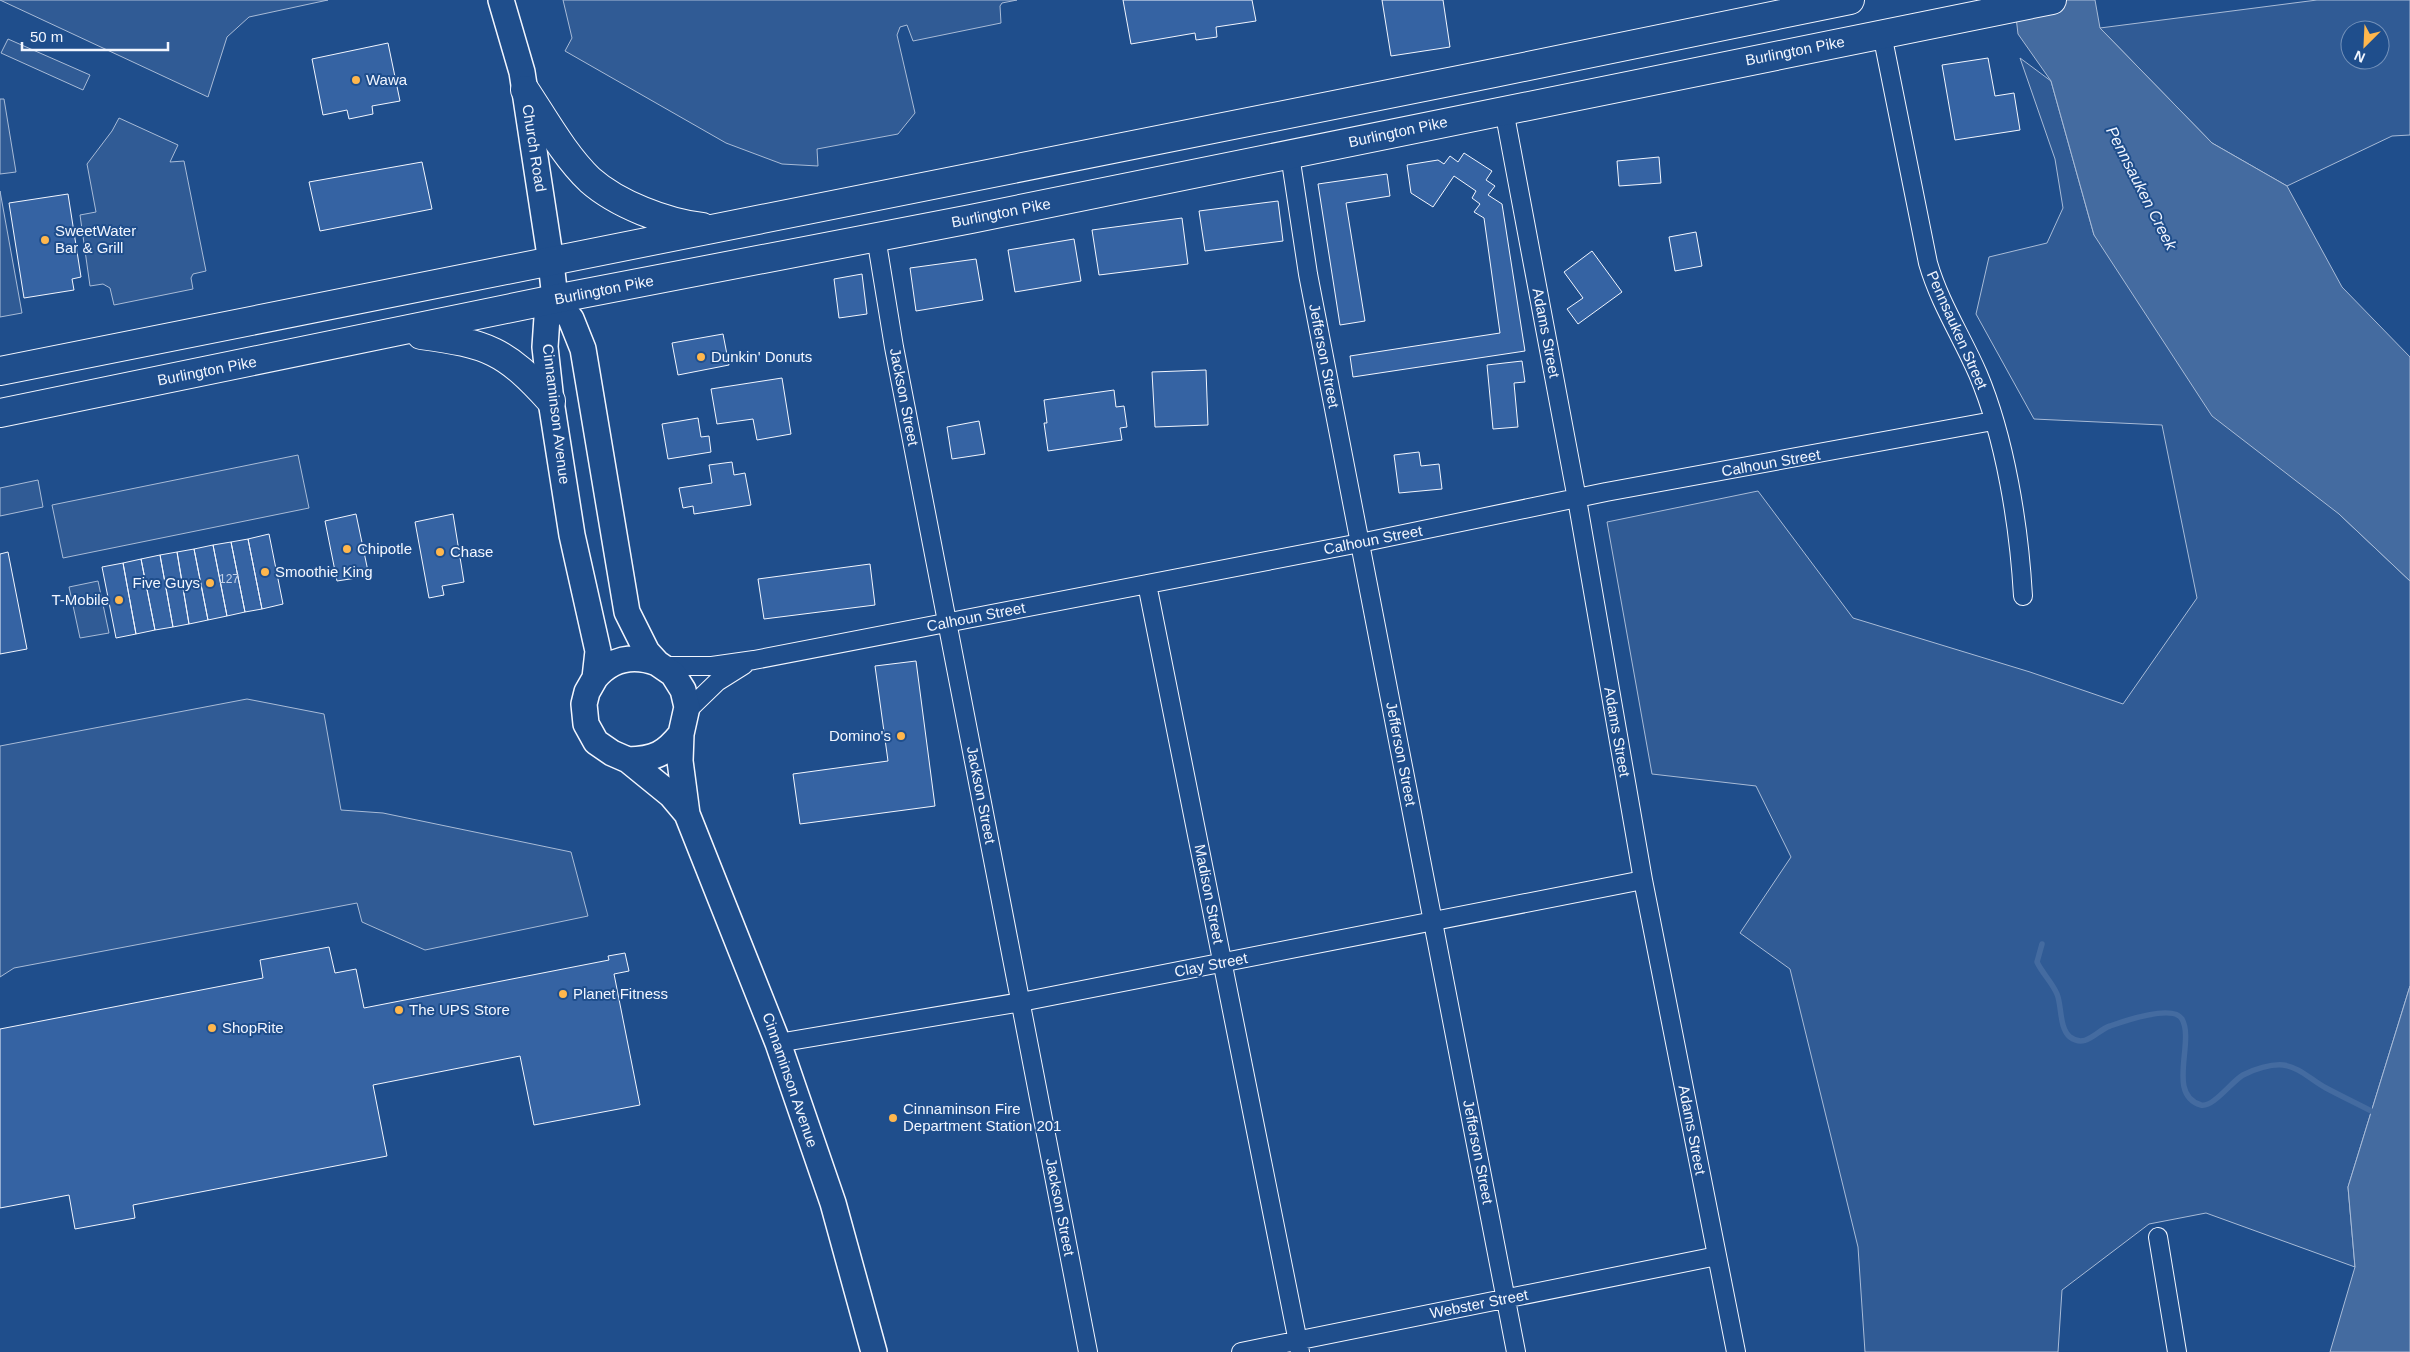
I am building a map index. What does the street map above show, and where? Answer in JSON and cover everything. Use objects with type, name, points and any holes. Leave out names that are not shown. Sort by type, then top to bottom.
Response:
[{"type":"highway","points":[[0,371],[1850,0]]},
{"type":"highway","name":"Burlington Pike","points":[[0,413],[400,333],[555,299],[1290,155],[2002,8],[2052,0]]},
{"type":"highway","points":[[525,90],[574,163],[591,181],[610,193],[653,214],[680,224],[716,228]]},
{"type":"highway","points":[[400,333],[465,341],[492,350],[516,365],[551,401]]},
{"type":"main road","name":"Church Road","points":[[501,0],[522,72],[555,299]]},
{"type":"main road","name":"Cinnaminson Avenue","points":[[555,299],[548,317],[545,347],[551,401],[572,535],[598,651],[595,678],[587,692],[584,714],[589,731],[596,742],[628,760],[671,795],[687,814]]},
{"type":"main road","name":"Cinnaminson Avenue","points":[[555,299],[570,319],[583,349],[627,612],[642,645],[660,664],[674,674],[679,681],[685,698],[682,785],[687,814],[778,1043],[833,1203],[874,1352]]},
{"type":"main road","name":"Calhoun Street","points":[[595,678],[608,666],[622,660],[642,659],[660,664]]},
{"type":"main road","name":"Calhoun Street","points":[[628,760],[646,760],[660,754],[672,746],[684,723]]},
{"type":"street","name":"Pennsauken Street","points":[[1882,34],[1928,263],[1936,291],[1978,374],[2008,477],[2016,521],[2023,596]]},
{"type":"street","name":"Adams Street","points":[[1504,110],[1577,499],[1643,880],[1736,1352]]},
{"type":"street","name":"Jefferson Street","points":[[1290,155],[1308,274],[1516,1352]]},
{"type":"street","name":"Jackson Street","points":[[876,237],[894,346],[1088,1352]]},
{"type":"street","name":"Calhoun Street","points":[[660,664],[712,666],[754,660],[1360,543],[1577,499],[1993,421]]},
{"type":"street","name":"Madison Street","points":[[1147,584],[1299,1346]]},
{"type":"street","name":"Calhoun Street","points":[[684,723],[717,682],[754,660]]},
{"type":"street","name":"Clay Street","points":[[778,1043],[1020,1002],[1643,880]]},
{"type":"street","points":[[2158,1237],[2177,1352]]},
{"type":"street","name":"Webster Street","points":[[1241,1352],[1299,1346],[1506,1298],[1717,1256]]},
{"type":"shaded area","points":[[0,0],[328,0],[249,17],[227,37],[208,97]]},
{"type":"shaded area","points":[[563,0],[1017,0],[1002,3],[1000,6],[1001,23],[913,41],[907,25],[900,27],[897,35],[915,113],[898,134],[817,149],[818,166],[782,164],[726,143],[565,51],[572,38]]},
{"type":"shaded area","points":[[2317,0],[2410,0],[2410,135],[2392,136],[2287,186],[2212,143],[2100,28]]},
{"type":"shaded area","points":[[8,39],[90,75],[83,90],[1,53]]},
{"type":"shaded area","points":[[2020,58],[2051,81],[2094,235],[2339,514],[2410,581],[2410,986],[2348,1187],[2355,1267],[2206,1213],[2149,1224],[2062,1290],[2058,1352],[1865,1352],[1858,1247],[1790,969],[1740,933],[1791,857],[1756,786],[1652,774],[1607,522],[1758,491],[1853,618],[2030,672],[2123,704],[2197,598],[2162,425],[2034,419],[1976,314],[1989,257],[2047,243],[2063,208],[2055,159]]},
{"type":"shaded area","points":[[0,99],[4,99],[16,172],[0,174]]},
{"type":"shaded area","points":[[119,118],[178,145],[170,162],[184,161],[206,271],[193,274],[191,278],[193,289],[114,305],[110,288],[103,284],[90,286],[80,215],[96,212],[87,164],[112,131]]},
{"type":"shaded area","points":[[0,191],[22,313],[0,317]]},
{"type":"shaded area","points":[[298,455],[309,508],[63,558],[52,505]]},
{"type":"shaded area","points":[[38,480],[43,507],[0,516],[0,488]]},
{"type":"shaded area","points":[[98,581],[109,633],[80,638],[69,587]]},
{"type":"shaded area","points":[[247,699],[324,714],[341,810],[383,813],[571,852],[588,916],[425,950],[362,922],[357,903],[14,968],[0,977],[0,746]]},
{"type":"water","name":"Pennsauken Creek","points":[[2014,0],[2095,0],[2100,28],[2212,143],[2287,186],[2342,287],[2410,357],[2410,581],[2339,514],[2212,416],[2094,235],[2051,81],[2018,34]]},
{"type":"water","points":[[2410,986],[2410,1352],[2330,1352],[2355,1267],[2348,1187]]},
{"type":"building","points":[[1123,0],[1252,0],[1256,21],[1216,27],[1217,37],[1196,40],[1195,33],[1131,44]]},
{"type":"building","points":[[1382,0],[1443,0],[1450,47],[1391,56]]},
{"type":"building","name":"Wawa","points":[[388,43],[400,101],[372,106],[373,114],[349,119],[347,110],[323,115],[312,59]]},
{"type":"building","points":[[1988,58],[1995,96],[2014,93],[2020,130],[1955,140],[1942,65]]},
{"type":"building","points":[[1464,153],[1492,171],[1486,180],[1495,186],[1488,195],[1502,204],[1525,351],[1353,377],[1350,356],[1500,333],[1484,218],[1474,212],[1480,204],[1472,198],[1476,191],[1454,176],[1433,207],[1411,193],[1407,165],[1438,160],[1444,164],[1450,156],[1458,162]]},
{"type":"building","points":[[1659,157],[1661,183],[1619,186],[1617,161]]},
{"type":"building","points":[[422,162],[432,209],[320,231],[309,182]]},
{"type":"building","points":[[1387,174],[1390,196],[1346,203],[1365,321],[1340,325],[1318,184]]},
{"type":"building","name":"SweetWater Bar & Grill","points":[[68,194],[81,277],[72,279],[74,290],[24,298],[9,203]]},
{"type":"building","points":[[1278,201],[1283,241],[1205,251],[1199,211]]},
{"type":"building","points":[[1182,218],[1188,264],[1099,275],[1092,230]]},
{"type":"building","points":[[1696,232],[1702,266],[1675,271],[1669,237]]},
{"type":"building","points":[[1074,239],[1081,281],[1015,292],[1008,250]]},
{"type":"building","points":[[1592,251],[1622,292],[1578,324],[1567,309],[1583,298],[1564,272]]},
{"type":"building","points":[[976,259],[983,300],[916,311],[910,268]]},
{"type":"building","points":[[862,274],[867,314],[839,318],[834,279]]},
{"type":"building","points":[[723,334],[729,365],[678,375],[672,343]]},
{"type":"building","points":[[1522,361],[1525,382],[1514,383],[1518,427],[1493,429],[1487,365]]},
{"type":"building","points":[[1206,370],[1208,425],[1155,427],[1152,372]]},
{"type":"building","points":[[782,378],[791,434],[757,440],[753,419],[717,424],[711,389]]},
{"type":"building","points":[[1114,390],[1116,407],[1124,406],[1127,427],[1120,428],[1122,440],[1048,451],[1044,423],[1047,423],[1044,400]]},
{"type":"building","points":[[698,418],[701,437],[709,436],[711,452],[668,459],[662,424]]},
{"type":"building","points":[[979,421],[985,454],[952,459],[947,427]]},
{"type":"building","points":[[1419,452],[1421,466],[1439,464],[1442,489],[1399,493],[1394,455]]},
{"type":"building","points":[[732,462],[734,475],[745,473],[751,505],[694,514],[693,506],[683,508],[679,488],[712,483],[709,465]]},
{"type":"building","name":"Chipotle","points":[[356,514],[369,576],[337,581],[325,521]]},
{"type":"building","name":"Chase","points":[[453,514],[464,582],[442,586],[444,595],[429,598],[415,522]]},
{"type":"building","name":"Smoothie King","points":[[269,534],[283,604],[262,609],[248,539]]},
{"type":"building","points":[[248,539],[262,609],[245,612],[231,542]]},
{"type":"building","points":[[231,542],[245,612],[227,616],[213,545]]},
{"type":"building","name":"Five Guys","points":[[213,545],[227,616],[208,620],[194,549]]},
{"type":"building","points":[[194,549],[208,620],[189,624],[177,552]]},
{"type":"building","points":[[8,552],[27,649],[0,654],[0,554]]},
{"type":"building","points":[[177,552],[189,624],[173,627],[160,555]]},
{"type":"building","points":[[160,555],[173,627],[155,630],[141,559]]},
{"type":"building","points":[[141,559],[155,630],[136,634],[123,563]]},
{"type":"building","name":"T-Mobile","points":[[123,563],[136,634],[116,638],[102,567]]},
{"type":"building","points":[[870,564],[875,605],[764,619],[758,579]]},
{"type":"building","points":[[916,661],[935,806],[800,824],[793,774],[888,761],[875,666]]},
{"type":"building","points":[[329,947],[335,973],[356,969],[364,1008],[609,960],[608,956],[625,953],[629,971],[614,974],[640,1105],[534,1125],[520,1056],[373,1085],[387,1156],[133,1205],[135,1218],[75,1229],[69,1195],[0,1208],[0,1029],[263,978],[260,960]]},
{"type":"waterway","points":[[2042,944],[2037,962],[2057,994],[2062,1023],[2070,1037],[2081,1041],[2086,1040],[2110,1026],[2159,1013],[2177,1015],[2182,1019],[2186,1041],[2183,1067],[2185,1091],[2191,1099],[2201,1105],[2211,1102],[2247,1073],[2268,1066],[2283,1065],[2295,1068],[2326,1088],[2377,1114]]},
{"type":"place","name":"Wawa","points":[[356,80]]},
{"type":"place","name":"SweetWater Bar & Grill","points":[[45,240]]},
{"type":"place","name":"Dunkin' Donuts","points":[[701,357]]},
{"type":"place","name":"Chipotle","points":[[347,549]]},
{"type":"place","name":"Chase","points":[[440,552]]},
{"type":"place","name":"Smoothie King","points":[[265,572]]},
{"type":"place","name":"Five Guys","points":[[210,583]]},
{"type":"place","name":"T-Mobile","points":[[119,600]]},
{"type":"place","name":"Domino's","points":[[901,736]]},
{"type":"place","name":"Planet Fitness","points":[[563,994]]},
{"type":"place","name":"The UPS Store","points":[[399,1010]]},
{"type":"place","name":"ShopRite","points":[[212,1028]]},
{"type":"place","name":"Cinnaminson Fire Department Station 201","points":[[893,1118]]}]
